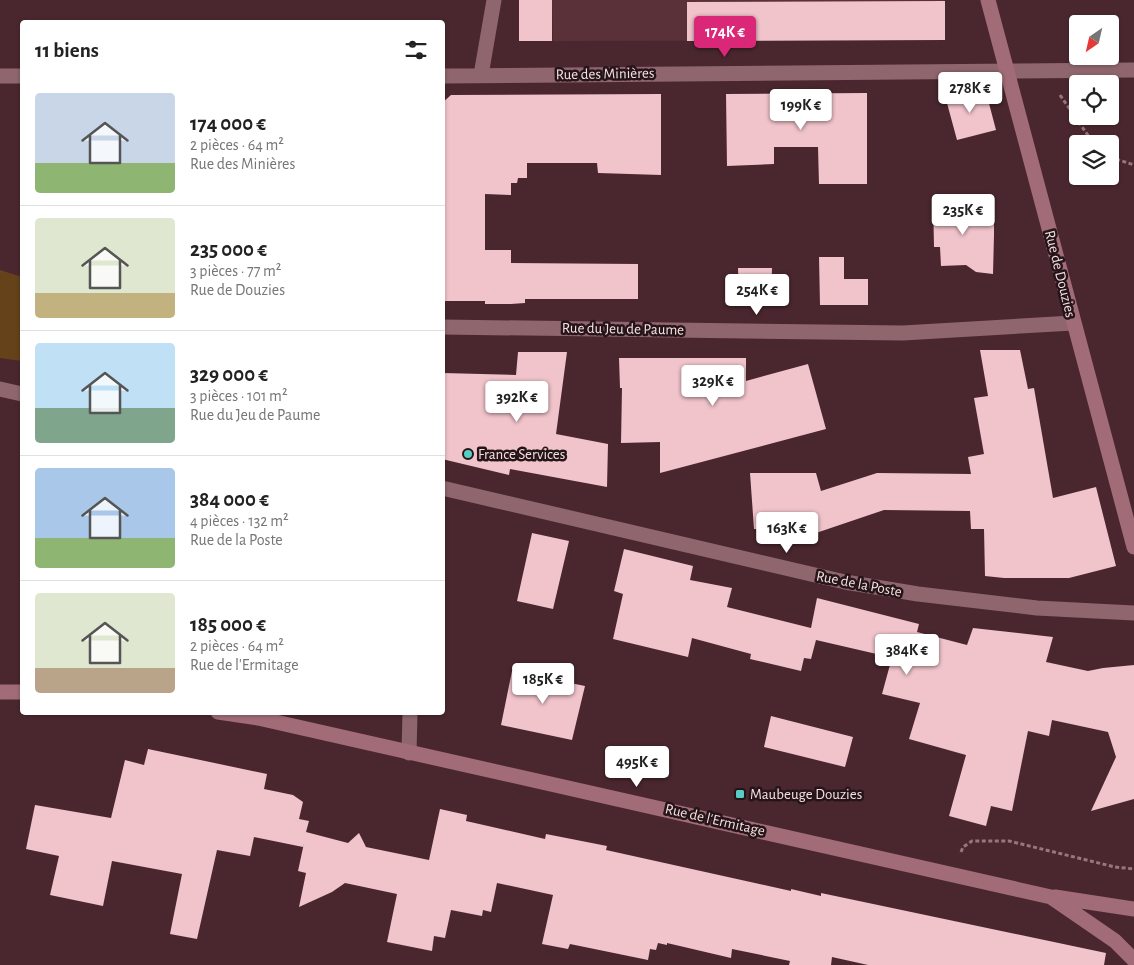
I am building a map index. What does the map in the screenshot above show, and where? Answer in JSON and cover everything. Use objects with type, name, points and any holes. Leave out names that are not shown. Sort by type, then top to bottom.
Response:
[{"type":"main road","name":"Rue de Douzies","points":[[988,0],[1134,547]]},
{"type":"main road","points":[[0,692],[20,692]]},
{"type":"main road","name":"Rue de l'Ermitage","points":[[238,715],[1051,897],[1115,941],[1134,960]]},
{"type":"main road","points":[[1051,897],[1134,909]]},
{"type":"street","points":[[482,75],[494,0]]},
{"type":"street","name":"Rue des Minières","points":[[445,76],[1134,70]]},
{"type":"street","points":[[0,76],[20,76]]},
{"type":"street","name":"Rue du Jeu de Paume","points":[[445,327],[903,333],[1073,323]]},
{"type":"street","points":[[0,389],[20,394]]},
{"type":"street","name":"Rue de la Poste","points":[[445,489],[845,582],[918,594],[1036,608],[1134,613]]},
{"type":"street","points":[[409,752],[410,715]]},
{"type":"path","points":[[1043,70],[1088,135]]},
{"type":"path","points":[[1119,160],[1134,165]]},
{"type":"path","points":[[955,874],[963,847],[972,841],[1010,841],[1115,867],[1134,869]]},
{"type":"shaded area","points":[[552,0],[944,0],[945,40],[553,41]]},
{"type":"shaded area","points":[[0,270],[20,276],[20,361],[0,358]]},
{"type":"building","points":[[519,0],[552,0],[552,41],[519,41]]},
{"type":"building","points":[[945,1],[945,40],[687,41],[687,2]]},
{"type":"building","points":[[944,92],[986,92],[996,130],[957,140]]},
{"type":"building","points":[[867,93],[867,184],[819,184],[818,147],[774,147],[774,164],[727,166],[726,94]]},
{"type":"building","points":[[661,94],[661,175],[598,173],[597,163],[527,163],[527,178],[518,178],[517,183],[511,183],[511,195],[485,194],[485,250],[511,250],[511,263],[638,264],[638,299],[525,299],[525,303],[511,304],[485,304],[485,301],[445,301],[445,100],[451,95]]},
{"type":"building","points":[[961,196],[962,214],[991,213],[991,219],[994,219],[993,274],[976,272],[966,265],[941,266],[940,247],[934,247],[933,198]]},
{"type":"building","points":[[819,257],[844,257],[844,279],[868,279],[868,305],[820,305]]},
{"type":"building","points":[[738,268],[772,268],[771,300],[739,301]]},
{"type":"building","points":[[980,350],[1020,350],[1028,389],[1034,388],[1053,498],[1096,487],[1116,566],[1069,578],[1004,578],[985,576],[984,529],[971,529],[970,511],[884,510],[816,533],[779,533],[779,530],[754,529],[750,473],[816,473],[821,491],[877,473],[971,474],[968,457],[984,454],[974,398],[988,396]]},
{"type":"building","points":[[518,352],[567,352],[556,434],[608,444],[607,487],[510,469],[509,475],[445,460],[445,373],[516,375]]},
{"type":"building","points":[[619,358],[746,358],[746,381],[808,364],[826,429],[660,473],[660,442],[621,443],[622,388],[620,388]]},
{"type":"building","points":[[532,533],[569,541],[553,609],[517,601]]},
{"type":"building","points":[[624,549],[693,566],[690,580],[732,588],[727,607],[811,628],[817,598],[919,624],[917,632],[967,645],[973,628],[1053,637],[1046,662],[1088,671],[1134,665],[1134,799],[1091,811],[1116,757],[1108,732],[1052,720],[1049,736],[1028,731],[1012,811],[991,806],[986,826],[949,816],[966,755],[909,739],[920,703],[882,694],[891,661],[880,658],[881,655],[816,640],[811,659],[804,658],[801,671],[750,659],[751,654],[692,638],[688,657],[613,639],[623,594],[614,591]]},
{"type":"building","points":[[512,671],[585,686],[572,740],[501,725]]},
{"type":"building","points":[[771,716],[853,737],[845,767],[764,747]]},
{"type":"building","points":[[148,749],[267,774],[264,789],[293,795],[303,802],[299,819],[309,821],[306,832],[348,843],[359,833],[366,847],[429,860],[440,809],[467,815],[466,821],[545,839],[546,834],[607,846],[606,850],[791,891],[791,889],[821,896],[821,893],[1106,953],[1104,965],[868,965],[832,957],[831,965],[789,965],[790,961],[732,949],[731,958],[667,943],[667,945],[658,943],[656,950],[650,949],[648,960],[570,944],[568,949],[542,944],[553,895],[497,883],[491,912],[483,910],[482,916],[451,910],[445,938],[434,936],[432,951],[387,942],[397,894],[345,883],[332,892],[299,907],[306,873],[298,871],[304,843],[303,847],[254,837],[250,856],[217,850],[197,939],[170,934],[182,874],[112,861],[103,906],[50,895],[59,856],[26,849],[35,805],[111,818],[125,760],[144,765]]},
{"type":"place","name":"France Services","points":[[468,454]]},
{"type":"place","name":"Maubeuge Douzies","points":[[740,794]]}]
